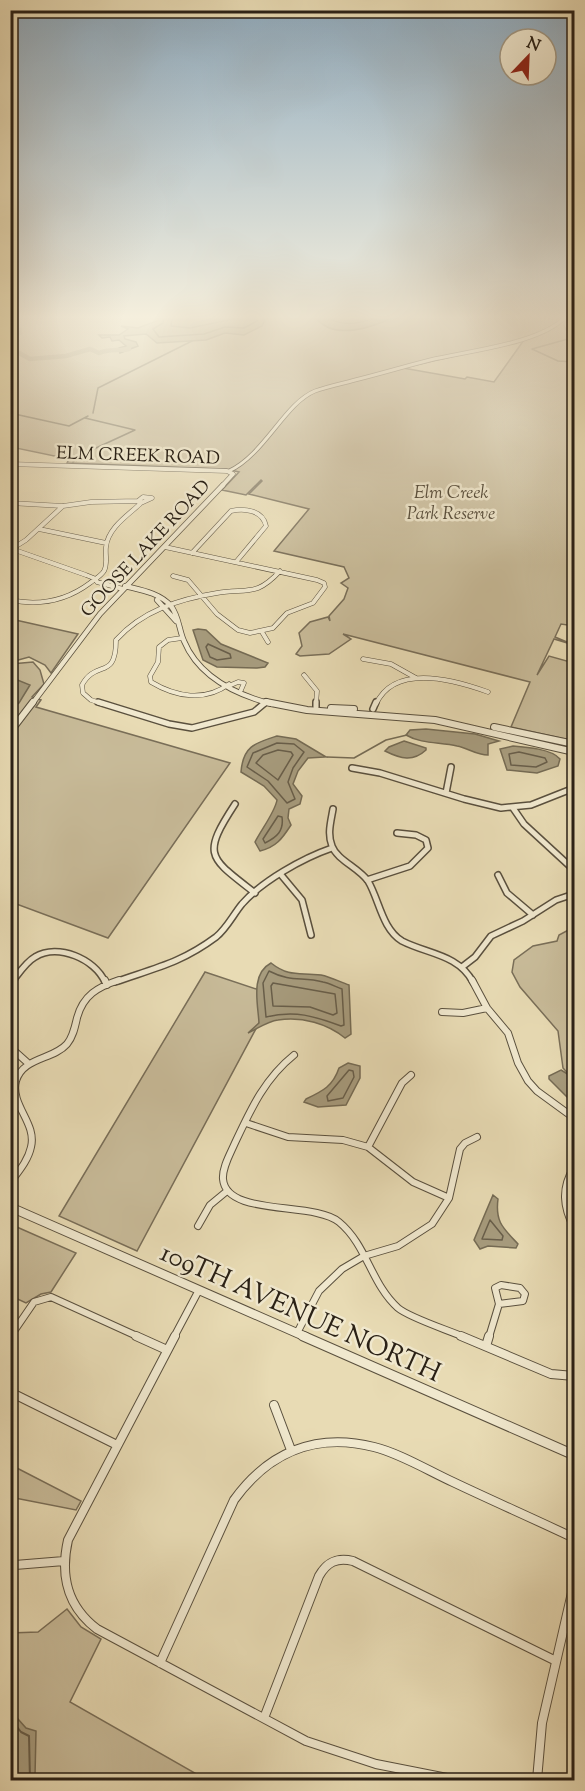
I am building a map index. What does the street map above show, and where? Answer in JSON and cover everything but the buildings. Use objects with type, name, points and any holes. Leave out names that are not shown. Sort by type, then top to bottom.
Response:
[{"type":"street","points":[[229,471],[244,464],[305,399]]},
{"type":"street","name":"ELM CREEK ROAD","points":[[10,464],[229,471]]},
{"type":"street","name":"GOOSE LAKE ROAD","points":[[10,732],[93,622],[232,475],[229,471]]},
{"type":"street","points":[[10,508],[13,503],[63,506],[91,502],[139,502]]},
{"type":"street","points":[[10,600],[27,603],[54,601],[68,596],[96,579],[106,567],[106,543],[139,502]]},
{"type":"street","points":[[11,550],[39,529],[63,506]]},
{"type":"street","points":[[192,553],[231,511],[238,508],[259,514],[265,520],[266,526],[236,562]]},
{"type":"street","points":[[39,529],[106,543]]},
{"type":"street","points":[[165,547],[317,580],[324,583],[325,587],[313,603],[287,613],[276,625],[262,632],[250,633],[238,630],[217,614],[188,580],[173,576]]},
{"type":"street","points":[[11,550],[78,571],[96,579],[97,582],[147,595],[169,607],[190,654],[211,678],[267,701],[306,710],[394,714],[441,720],[491,730],[574,752]]},
{"type":"street","points":[[267,701],[260,709],[247,714],[192,728],[169,724],[86,697],[81,689],[83,681],[91,674],[113,662],[117,655],[115,643],[118,637],[138,619],[169,607],[222,592],[257,591],[268,585],[280,571]]},
{"type":"street","points":[[262,632],[268,642]]},
{"type":"street","points":[[182,638],[168,640],[159,647],[158,662],[150,676],[151,682],[200,696],[213,694],[228,685]]},
{"type":"street","points":[[363,659],[390,663],[416,678]]},
{"type":"street","points":[[304,675],[317,691],[316,707]]},
{"type":"street","points":[[373,709],[377,699],[387,689],[416,678],[451,680],[488,692]]},
{"type":"street","points":[[228,685],[267,701],[451,718],[574,744]]},
{"type":"street","points":[[446,793],[451,767]]},
{"type":"street","points":[[352,768],[381,772],[489,806],[513,808],[535,805],[560,791],[574,788]]},
{"type":"street","points":[[235,804],[215,835],[212,842],[212,854],[221,866],[255,893]]},
{"type":"street","points":[[513,808],[518,818],[556,849],[574,870]]},
{"type":"street","points":[[333,809],[329,833],[332,848],[367,879],[390,929],[401,940],[446,957],[462,968],[471,978],[487,1008],[508,1033],[518,1063],[531,1086],[574,1118]]},
{"type":"street","points":[[367,879],[416,864],[424,856],[428,848],[426,840],[397,833]]},
{"type":"street","points":[[10,1183],[32,1146],[30,1132],[13,1096],[18,1076],[29,1064],[64,1047],[72,1037],[79,1009],[88,996],[107,986],[167,966],[183,957],[225,929],[244,902],[255,893],[315,854],[332,848]]},
{"type":"street","points":[[498,875],[505,891],[533,915]]},
{"type":"street","points":[[282,876],[302,900],[311,935]]},
{"type":"street","points":[[462,968],[475,957],[491,936],[533,915],[556,900],[574,894]]},
{"type":"street","points":[[10,984],[31,960],[41,954],[54,951],[67,954],[93,966],[102,974],[107,986]]},
{"type":"street","points":[[442,1012],[472,1012],[487,1008]]},
{"type":"street","points":[[10,1047],[29,1064]]},
{"type":"street","points":[[294,1055],[271,1074],[246,1123],[225,1167],[224,1181],[227,1191],[239,1201],[248,1204],[293,1207],[326,1214],[345,1227],[364,1256],[382,1291],[399,1310],[551,1374],[574,1376]]},
{"type":"street","points":[[368,1147],[402,1083],[411,1075]]},
{"type":"street","points":[[246,1123],[288,1137],[343,1140],[368,1147],[386,1158],[413,1182],[449,1198]]},
{"type":"street","points":[[297,1333],[319,1291],[342,1269],[364,1256],[398,1246],[422,1233],[439,1216],[449,1198],[460,1149],[465,1143],[477,1137]]},
{"type":"street","points":[[574,1167],[565,1185],[564,1201],[568,1218],[574,1228]]},
{"type":"street","points":[[198,1226],[210,1205],[227,1191]]},
{"type":"street","name":"109TH AVENUE NORTH","points":[[10,1207],[574,1455]]},
{"type":"street","points":[[199,1290],[73,1528],[64,1561],[68,1593],[82,1618],[97,1629],[306,1741],[340,1754],[412,1773],[458,1780]]},
{"type":"street","points":[[10,1337],[34,1302],[45,1298],[56,1299],[166,1350]]},
{"type":"street","points":[[486,1346],[499,1304]]},
{"type":"street","points":[[10,1392],[117,1445]]},
{"type":"street","points":[[274,1405],[291,1450]]},
{"type":"street","points":[[160,1663],[235,1499],[260,1469],[291,1450],[309,1443],[337,1440],[376,1447],[574,1538]]},
{"type":"street","points":[[264,1718],[323,1569],[335,1560],[344,1558],[555,1661]]},
{"type":"street","points":[[15,1565],[64,1561]]},
{"type":"street","points":[[537,1780],[542,1723],[574,1584]]},
{"type":"green space","name":"Elm Creek Park Reserve","points":[[11,399],[574,399],[574,626],[561,624],[555,637],[574,645],[554,639],[537,675],[549,656],[574,663],[574,741],[511,727],[530,682],[343,634],[351,639],[329,654],[300,656],[296,654],[302,646],[299,633],[310,622],[328,617],[330,621],[329,616],[344,599],[348,588],[341,583],[349,578],[344,567],[274,551],[309,509],[249,494],[261,480],[246,495],[222,490],[239,472],[226,469],[67,463],[69,459],[11,447]]},
{"type":"green space","points":[[11,619],[78,634],[51,673],[45,665],[29,657],[11,662]]},
{"type":"green space","points":[[33,662],[40,670],[44,684],[32,697],[41,700],[36,707],[230,763],[108,938],[11,902],[11,664]]},
{"type":"green space","points":[[574,927],[574,1080],[563,1068],[558,1031],[520,987],[512,972],[514,960],[533,946],[557,941],[559,935]]},
{"type":"green space","points":[[205,972],[274,995],[137,1251],[59,1216]]},
{"type":"green space","points":[[10,1224],[76,1253],[51,1292],[41,1294],[26,1303],[11,1296]]},
{"type":"green space","points":[[11,1465],[81,1501],[76,1510],[11,1499]]},
{"type":"green space","points":[[67,1609],[81,1627],[101,1639],[70,1702],[207,1780],[11,1780],[10,1633],[38,1632]]},
{"type":"water","points":[[193,630],[206,630],[221,644],[268,663],[265,667],[257,668],[217,667],[203,660]]},
{"type":"water","points":[[16,673],[15,679],[30,685],[19,703],[11,709],[11,674]]},
{"type":"water","points":[[426,729],[475,734],[499,741],[488,744],[488,755],[457,746],[418,740],[406,735],[410,730]]},
{"type":"water","points":[[277,736],[296,739],[326,757],[308,758],[298,771],[293,784],[302,796],[300,804],[289,809],[288,818],[291,825],[278,842],[260,851],[255,842],[277,800],[264,786],[241,772],[242,763],[247,751],[252,747]]},
{"type":"water","points":[[404,741],[426,748],[426,750],[412,758],[396,756],[385,751]]},
{"type":"water","points":[[513,746],[551,753],[560,759],[558,766],[537,773],[507,770],[500,749]]},
{"type":"water","points":[[271,963],[290,973],[321,975],[349,985],[351,1034],[345,1038],[314,1022],[296,1019],[270,1022],[248,1033],[259,1023],[258,982],[264,968]]},
{"type":"water","points":[[348,1063],[360,1066],[360,1078],[346,1105],[318,1107],[304,1102],[327,1087],[339,1068]]},
{"type":"water","points":[[561,1070],[574,1078],[574,1097],[567,1097],[549,1079],[549,1076]]},
{"type":"water","points":[[493,1195],[498,1199],[499,1219],[504,1229],[518,1244],[516,1248],[488,1246],[480,1249],[474,1240]]},
{"type":"water","points":[[10,1710],[26,1728],[36,1731],[35,1776],[49,1780],[11,1780]]},
{"type":"waterway","points":[[93,413],[96,399]]},
{"type":"waterway","points":[[10,413],[69,426],[88,416]]},
{"type":"waterway","points":[[73,462],[83,454],[135,430],[85,418]]},
{"type":"waterway","points":[[327,757],[354,758],[386,740],[407,735]]}]
